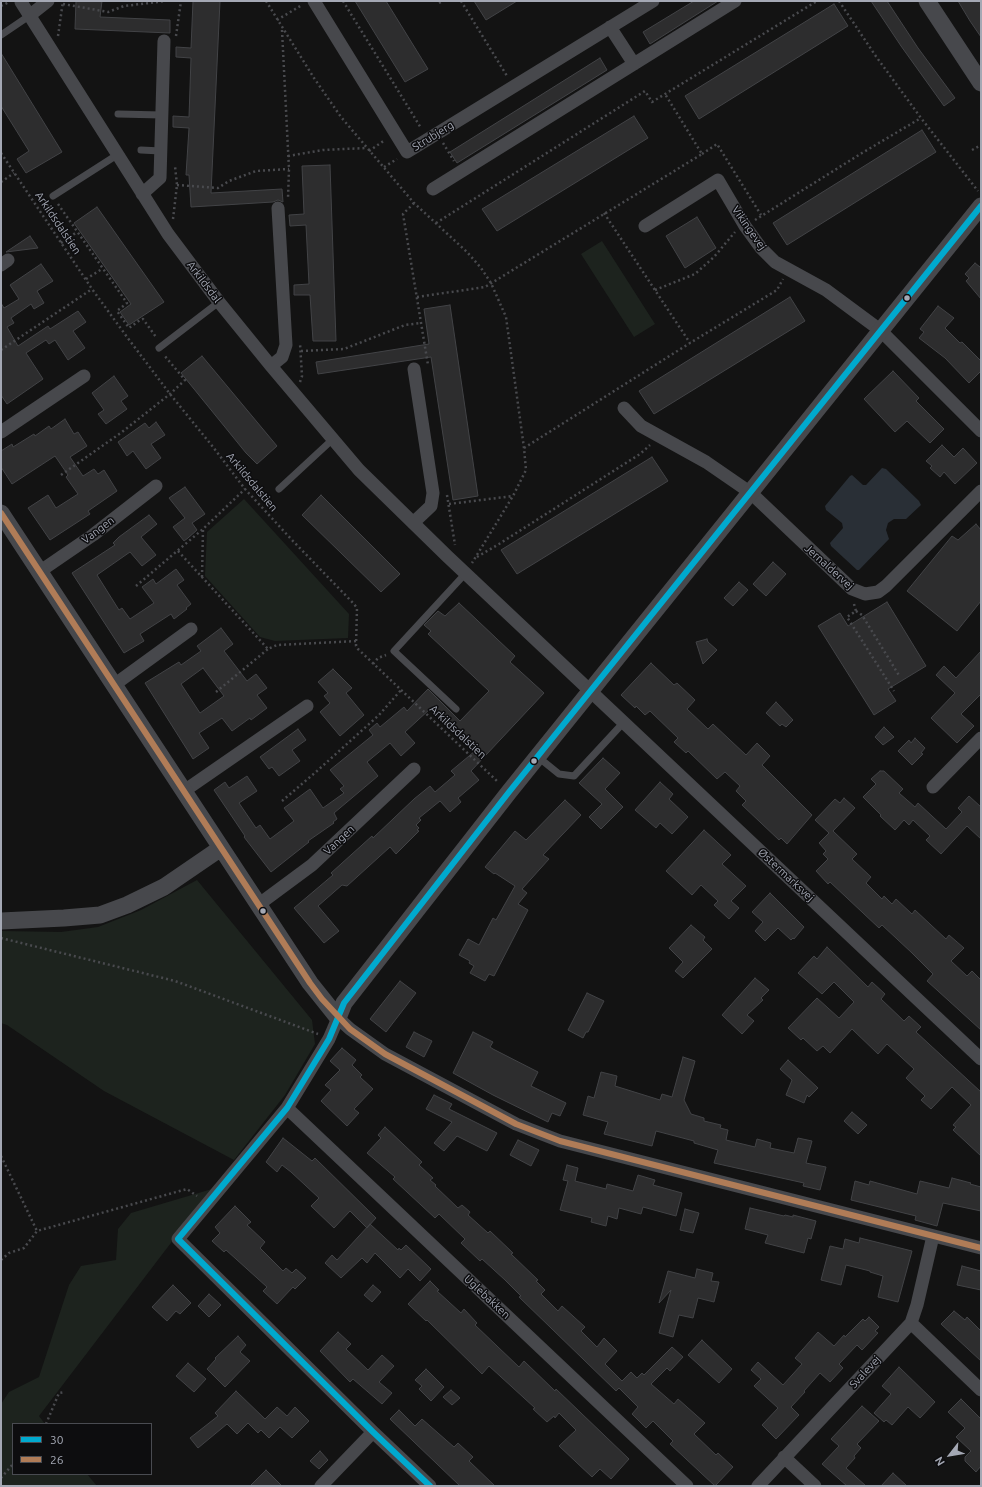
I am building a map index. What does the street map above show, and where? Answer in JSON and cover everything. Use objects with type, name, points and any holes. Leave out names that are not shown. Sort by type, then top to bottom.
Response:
[{"type":"street","points":[[29,16],[48,1]]},
{"type":"street","name":"Strubjerg","points":[[308,3],[396,133],[407,152],[653,1]]},
{"type":"street","points":[[433,189],[735,1]]},
{"type":"street","points":[[927,1],[979,78]]},
{"type":"street","name":"Arkildsdal","points":[[16,2],[29,16],[168,234],[219,302],[271,366],[359,470],[465,574],[591,691]]},
{"type":"street","points":[[610,27],[634,64]]},
{"type":"street","points":[[142,194],[160,178],[164,41]]},
{"type":"street","name":"Vikingevej","points":[[645,226],[718,180],[745,226],[761,248],[775,262],[826,290],[880,330],[981,430]]},
{"type":"street","points":[[430,1486],[373,1432],[178,1239],[288,1108],[329,1039],[344,1003],[509,792],[981,206]]},
{"type":"street","points":[[271,366],[282,357],[286,345],[278,208]]},
{"type":"street","points":[[413,523],[431,506],[433,493],[414,369]]},
{"type":"street","points":[[1,432],[84,376]]},
{"type":"street","points":[[624,408],[641,426],[706,462],[751,493]]},
{"type":"street","name":"Vangen","points":[[39,572],[93,535],[156,486]]},
{"type":"street","name":"Jernaldervej","points":[[751,493],[852,590],[865,594],[878,592],[886,586],[981,491]]},
{"type":"street","points":[[1,513],[310,983],[322,1000],[350,1029],[385,1054],[516,1124],[560,1141],[981,1248]]},
{"type":"street","points":[[114,685],[191,629]]},
{"type":"street","name":"Østermarksvej","points":[[591,691],[981,1060]]},
{"type":"street","points":[[184,791],[307,706]]},
{"type":"street","points":[[933,787],[981,738]]},
{"type":"street","name":"Vangen","points":[[258,905],[312,865],[414,769]]},
{"type":"street","points":[[1,921],[100,915],[127,905],[164,887],[221,848]]},
{"type":"street","name":"Uglebakken","points":[[288,1108],[687,1486]]},
{"type":"street","name":"Svalevej","points":[[758,1486],[911,1323],[917,1305],[933,1236]]},
{"type":"street","points":[[911,1323],[981,1390]]},
{"type":"street","points":[[321,1486],[373,1432]]},
{"type":"street","points":[[784,1457],[815,1486]]},
{"type":"lane","points":[[1,35],[29,16]]},
{"type":"lane","points":[[118,114],[162,115]]},
{"type":"lane","points":[[141,150],[161,151]]},
{"type":"lane","points":[[53,196],[117,155]]},
{"type":"lane","points":[[161,347],[219,302]]},
{"type":"lane","points":[[279,489],[333,439]]},
{"type":"lane","points":[[456,709],[394,651],[465,574]]},
{"type":"lane","points":[[538,757],[559,774],[574,776],[624,722]]},
{"type":"path","points":[[55,57],[63,3],[108,12],[124,6],[166,1]]},
{"type":"path","points":[[266,1],[314,78],[341,117],[414,204],[468,252],[491,283],[506,317],[526,470],[513,496],[465,574]]},
{"type":"path","points":[[342,1],[432,137],[461,172]]},
{"type":"path","points":[[439,3],[443,1]]},
{"type":"path","points":[[461,1],[514,86]]},
{"type":"path","points":[[436,223],[645,91],[652,102],[817,1]]},
{"type":"path","points":[[839,1],[875,55],[921,118],[981,195]]},
{"type":"path","points":[[1,6],[16,2]]},
{"type":"path","points":[[277,20],[308,3]]},
{"type":"path","points":[[665,94],[702,154]]},
{"type":"path","points":[[655,290],[696,274],[714,257],[734,233],[862,152],[921,118]]},
{"type":"path","points":[[288,156],[323,150],[368,149],[396,133]]},
{"type":"path","points":[[417,297],[485,287],[717,144],[761,215]]},
{"type":"path","points":[[972,150],[981,145]]},
{"type":"path","name":"Arkildsdalstien","points":[[1,153],[92,289],[170,394],[245,489],[357,608],[356,646],[358,649],[509,792]]},
{"type":"path","points":[[177,185],[218,188],[229,181],[256,171],[289,169]]},
{"type":"path","points":[[1,182],[14,173]]},
{"type":"path","points":[[53,196],[102,269],[127,303],[117,310],[129,328],[143,319],[185,380],[170,394],[122,432],[61,476]]},
{"type":"path","points":[[604,213],[690,343]]},
{"type":"path","points":[[62,243],[77,232]]},
{"type":"path","points":[[86,280],[102,269]]},
{"type":"path","points":[[524,448],[777,290],[788,270]]},
{"type":"path","points":[[1,350],[92,289]]},
{"type":"path","points":[[301,351],[344,349],[405,325],[421,323]]},
{"type":"path","points":[[476,557],[499,544],[640,454],[660,436]]},
{"type":"path","points":[[136,586],[178,552],[245,489]]},
{"type":"path","points":[[449,504],[513,496]]},
{"type":"path","points":[[202,578],[203,529]]},
{"type":"path","points":[[178,552],[268,649]]},
{"type":"path","points":[[852,590],[856,611],[862,615],[900,677]]},
{"type":"path","points":[[856,611],[847,617],[894,692]]},
{"type":"path","points":[[216,692],[268,649],[277,645],[357,641]]},
{"type":"path","points":[[373,664],[378,658],[394,651]]},
{"type":"path","points":[[282,801],[318,771],[378,715],[401,690]]},
{"type":"path","points":[[1,938],[175,981],[329,1039]]},
{"type":"path","points":[[1,1156],[37,1231]]},
{"type":"path","points":[[1,1260],[9,1253],[24,1248],[37,1231],[187,1190],[208,1204]]},
{"type":"path","points":[[46,1423],[59,1393],[65,1392]]},
{"type":"path","points":[[1,1478],[12,1465]]},
{"type":"shaded area","points":[[602,241],[655,324],[634,337],[581,254]]},
{"type":"shaded area","points":[[882,468],[886,469],[919,501],[921,505],[906,519],[894,519],[888,523],[886,530],[889,539],[859,570],[857,570],[831,546],[830,543],[843,528],[842,523],[826,510],[825,506],[850,476],[852,475],[863,485],[866,485]]},
{"type":"shaded area","points":[[244,499],[349,614],[348,638],[275,641],[260,637],[205,576],[207,532]]},
{"type":"shaded area","points":[[197,880],[312,1020],[315,1044],[285,1095],[234,1160],[104,1091],[7,1025],[1,1023],[1,931],[61,932],[98,927],[141,910]]},
{"type":"shaded area","points":[[212,1189],[39,1416],[44,1423],[12,1423],[12,1475],[88,1475],[97,1486],[1,1486],[1,1404],[9,1392],[39,1377],[69,1285],[81,1266],[116,1260],[118,1229],[131,1213]]},
{"type":"building","points":[[76,1],[102,1],[100,17],[170,20],[170,33],[75,29]]},
{"type":"building","points":[[193,1],[220,1],[211,193],[282,189],[283,202],[278,200],[273,202],[191,207],[189,175],[186,175],[189,128],[173,127],[173,116],[189,117],[191,58],[176,57],[176,47],[191,48]]},
{"type":"building","points":[[355,1],[386,1],[428,69],[405,82]]},
{"type":"building","points":[[474,1],[517,1],[486,20]]},
{"type":"building","points":[[694,1],[718,1],[650,44],[643,32]]},
{"type":"building","points":[[871,1],[887,1],[918,48],[955,98],[944,106]]},
{"type":"building","points":[[958,1],[981,1],[981,37],[970,21]]},
{"type":"building","points":[[834,4],[848,26],[699,119],[685,96]]},
{"type":"building","points":[[1,53],[62,152],[26,173],[17,159],[29,151],[1,106]]},
{"type":"building","points":[[600,58],[607,70],[457,163],[450,152]]},
{"type":"building","points":[[634,116],[648,138],[497,231],[482,209]]},
{"type":"building","points":[[922,130],[936,152],[787,245],[773,223]]},
{"type":"building","points":[[330,165],[336,341],[313,341],[310,295],[294,295],[294,285],[309,284],[306,225],[290,226],[289,215],[304,214],[302,166]]},
{"type":"building","points":[[97,207],[164,302],[129,325],[120,312],[131,304],[74,223]]},
{"type":"building","points":[[697,217],[716,248],[685,268],[666,236]]},
{"type":"building","points":[[30,236],[38,248],[6,252]]},
{"type":"building","points":[[975,263],[980,267],[981,266],[981,299],[966,281],[969,278],[965,274]]},
{"type":"building","points":[[41,264],[53,281],[37,291],[44,303],[34,309],[31,304],[11,318],[14,323],[7,327],[18,346],[48,326],[50,329],[78,311],[86,322],[73,331],[85,348],[68,360],[55,340],[49,344],[46,340],[26,353],[43,379],[7,404],[1,395],[1,303],[4,308],[19,299],[10,285]]},
{"type":"building","points":[[790,297],[805,321],[654,414],[639,391]]},
{"type":"building","points":[[450,305],[478,496],[453,500],[431,357],[318,374],[316,362],[429,344],[424,309]]},
{"type":"building","points":[[938,306],[954,318],[945,328],[981,361],[981,371],[969,383],[945,358],[919,338],[924,332],[920,329]]},
{"type":"building","points":[[202,356],[277,446],[257,464],[246,453],[181,373]]},
{"type":"building","points":[[893,371],[919,398],[916,401],[944,429],[930,443],[907,421],[895,432],[864,399]]},
{"type":"building","points":[[114,376],[128,396],[121,401],[127,409],[106,424],[98,414],[104,410],[92,393]]},
{"type":"building","points":[[65,419],[74,434],[78,432],[87,446],[70,457],[83,476],[94,469],[98,474],[104,470],[117,491],[88,511],[90,514],[50,540],[28,508],[48,495],[56,508],[78,494],[66,477],[68,475],[55,456],[12,484],[1,467],[1,451],[12,444],[13,447],[34,434],[35,436],[49,426],[51,429]]},
{"type":"building","points":[[156,422],[165,435],[151,444],[161,458],[146,469],[133,451],[127,456],[118,442],[145,423],[149,428]]},
{"type":"building","points":[[942,445],[954,457],[963,448],[977,463],[955,484],[944,472],[940,477],[930,468],[932,466],[926,461]]},
{"type":"building","points":[[652,457],[668,481],[517,574],[501,550]]},
{"type":"building","points":[[185,487],[205,514],[192,523],[197,530],[184,541],[173,527],[185,518],[169,498]]},
{"type":"building","points":[[321,495],[400,574],[381,592],[302,515]]},
{"type":"building","points":[[149,515],[157,524],[141,537],[156,555],[142,566],[130,552],[97,575],[119,610],[122,608],[130,619],[154,603],[142,587],[153,579],[156,584],[176,569],[184,580],[177,585],[191,604],[174,619],[171,614],[140,634],[144,641],[124,653],[72,573],[115,545],[113,543],[119,537]]},
{"type":"building","points":[[976,524],[981,530],[981,601],[957,631],[907,591],[952,536],[958,540]]},
{"type":"building","points":[[773,562],[786,574],[766,596],[753,584]]},
{"type":"building","points":[[739,582],[748,590],[733,606],[724,598]]},
{"type":"building","points":[[887,602],[926,666],[888,689],[896,701],[874,715],[818,626],[840,613],[848,626]]},
{"type":"building","points":[[459,603],[515,656],[510,662],[544,693],[471,771],[479,780],[458,798],[461,802],[450,812],[440,801],[419,818],[421,820],[416,825],[419,828],[417,830],[419,831],[396,854],[390,847],[347,886],[342,885],[318,906],[339,931],[324,943],[294,908],[333,875],[331,873],[372,836],[373,838],[414,799],[430,786],[435,792],[455,775],[451,771],[475,751],[430,709],[405,732],[415,743],[401,756],[390,743],[367,762],[378,776],[334,813],[337,819],[333,822],[334,823],[308,841],[309,842],[271,872],[244,837],[245,836],[214,790],[225,782],[229,788],[247,776],[257,791],[239,803],[256,828],[260,825],[270,839],[294,821],[284,808],[310,789],[323,808],[344,793],[340,789],[344,786],[330,770],[373,735],[369,730],[377,723],[380,727],[404,707],[407,711],[428,689],[460,721],[489,691],[428,634],[431,631],[424,625],[438,611],[445,616]]},
{"type":"building","points":[[221,628],[233,644],[224,651],[247,681],[256,674],[267,688],[257,695],[267,708],[251,720],[250,718],[232,731],[222,718],[199,733],[209,748],[193,759],[145,683],[179,662],[181,665],[201,651],[197,646]],"holes":[[[203,668],[224,696],[200,713],[181,684]]]},
{"type":"building","points":[[707,639],[708,642],[717,650],[703,664],[696,642]]},
{"type":"building","points":[[981,651],[981,694],[961,714],[974,726],[957,743],[931,718],[955,693],[936,675],[944,666],[956,678]]},
{"type":"building","points":[[651,663],[674,685],[677,683],[695,700],[687,709],[708,729],[713,724],[746,755],[757,743],[770,756],[762,765],[812,815],[787,844],[781,838],[779,840],[742,805],[746,801],[736,791],[740,786],[725,772],[717,779],[688,751],[686,753],[674,742],[678,738],[650,711],[645,715],[621,695]]},
{"type":"building","points":[[333,669],[352,688],[346,693],[364,715],[340,736],[320,712],[330,703],[324,696],[328,693],[318,682]]},
{"type":"building","points":[[776,702],[793,720],[786,727],[782,724],[780,726],[766,713]]},
{"type":"building","points":[[884,727],[894,737],[883,745],[875,737]]},
{"type":"building","points":[[298,729],[306,740],[292,750],[300,761],[279,776],[272,767],[269,769],[260,757]]},
{"type":"building","points":[[915,738],[925,748],[921,753],[923,754],[912,765],[898,751],[909,740],[911,743]]},
{"type":"building","points":[[603,758],[620,773],[605,789],[623,807],[601,829],[589,817],[602,804],[579,783]]},
{"type":"building","points":[[880,771],[884,771],[903,789],[899,793],[915,807],[918,803],[946,829],[962,812],[958,808],[969,796],[981,807],[981,839],[967,826],[941,854],[926,840],[930,836],[913,820],[909,825],[904,820],[895,830],[863,797],[876,784],[871,779]]},
{"type":"building","points":[[660,782],[673,794],[669,799],[688,817],[672,834],[660,823],[656,828],[635,810]]},
{"type":"building","points":[[844,798],[855,808],[833,831],[857,854],[852,859],[871,877],[866,883],[882,899],[884,896],[892,904],[896,899],[912,914],[915,910],[946,939],[949,935],[964,948],[951,961],[967,976],[972,971],[981,980],[981,1030],[927,981],[933,974],[912,953],[882,925],[879,928],[830,882],[828,884],[816,871],[828,859],[823,854],[826,851],[819,843],[829,833],[815,820],[835,799],[840,803]]},
{"type":"building","points":[[565,800],[581,815],[543,855],[549,859],[522,889],[527,893],[518,904],[528,910],[494,976],[489,974],[485,981],[470,973],[474,966],[469,963],[470,961],[459,955],[468,939],[479,945],[493,918],[496,920],[515,886],[485,867],[515,831],[526,840]]},
{"type":"building","points":[[704,830],[731,855],[722,864],[746,886],[731,901],[739,908],[729,919],[714,905],[718,901],[701,885],[692,895],[666,871]]},
{"type":"building","points":[[770,893],[804,927],[794,939],[793,938],[791,940],[778,928],[765,941],[755,931],[763,922],[752,912]]},
{"type":"building","points":[[691,925],[705,937],[703,940],[712,949],[683,978],[675,971],[683,962],[669,948]]},
{"type":"building","points":[[827,947],[868,987],[872,982],[885,994],[881,999],[904,1021],[909,1016],[921,1027],[916,1032],[981,1092],[981,1156],[953,1130],[956,1127],[953,1125],[971,1105],[952,1087],[931,1109],[921,1100],[925,1096],[906,1078],[914,1069],[887,1044],[878,1054],[852,1029],[830,1053],[823,1046],[817,1051],[803,1038],[801,1040],[788,1028],[817,998],[839,1018],[854,1002],[834,982],[822,994],[798,973],[814,956],[817,959]]},
{"type":"building","points":[[755,978],[769,990],[761,998],[763,1000],[747,1015],[754,1021],[742,1034],[722,1015]]},
{"type":"building","points":[[400,981],[416,993],[386,1032],[370,1019]]},
{"type":"building","points":[[587,993],[604,1001],[588,1032],[586,1032],[583,1038],[568,1030]]},
{"type":"building","points":[[414,1032],[432,1041],[424,1057],[406,1047]]},
{"type":"building","points":[[473,1032],[493,1042],[490,1047],[493,1049],[538,1072],[531,1086],[566,1103],[560,1116],[552,1113],[548,1122],[493,1095],[453,1073]]},
{"type":"building","points":[[342,1048],[356,1060],[352,1065],[362,1075],[360,1077],[373,1089],[354,1109],[359,1113],[347,1126],[321,1101],[331,1090],[325,1085],[340,1070],[330,1061]]},
{"type":"building","points":[[683,1057],[695,1061],[684,1100],[691,1114],[704,1118],[704,1121],[721,1125],[720,1128],[728,1130],[726,1140],[755,1147],[757,1139],[771,1143],[770,1148],[794,1153],[798,1138],[812,1141],[806,1163],[826,1167],[820,1190],[803,1186],[804,1183],[714,1163],[718,1150],[694,1143],[694,1141],[656,1131],[652,1146],[604,1134],[608,1122],[583,1115],[588,1096],[594,1098],[601,1072],[617,1076],[615,1086],[660,1100],[662,1094],[672,1097]]},
{"type":"building","points":[[788,1060],[818,1088],[809,1097],[807,1095],[804,1103],[786,1095],[792,1080],[780,1069]]},
{"type":"building","points":[[434,1095],[452,1104],[449,1109],[497,1133],[487,1151],[457,1136],[444,1151],[434,1143],[452,1122],[426,1109]]},
{"type":"building","points":[[852,1112],[867,1125],[858,1134],[844,1121]]},
{"type":"building","points":[[385,1127],[422,1162],[419,1165],[433,1178],[430,1180],[436,1185],[435,1186],[458,1208],[462,1205],[470,1212],[468,1215],[488,1233],[490,1231],[513,1253],[511,1254],[538,1280],[536,1281],[545,1290],[541,1294],[558,1311],[562,1306],[585,1327],[581,1331],[597,1347],[604,1338],[617,1351],[605,1364],[622,1381],[631,1372],[637,1378],[642,1373],[644,1375],[672,1347],[683,1357],[670,1371],[667,1368],[651,1384],[674,1404],[678,1399],[705,1423],[694,1434],[716,1455],[718,1453],[733,1467],[715,1486],[670,1444],[673,1441],[653,1421],[646,1428],[632,1414],[638,1407],[619,1388],[616,1391],[519,1297],[521,1296],[505,1280],[482,1259],[480,1261],[461,1243],[465,1239],[439,1214],[435,1218],[393,1179],[395,1177],[367,1153],[381,1138],[378,1135]]},
{"type":"building","points":[[283,1138],[312,1161],[315,1158],[376,1218],[367,1228],[350,1211],[334,1228],[311,1206],[319,1198],[282,1165],[277,1172],[266,1162]]},
{"type":"building","points":[[518,1140],[539,1150],[531,1166],[510,1155]]},
{"type":"building","points":[[567,1165],[578,1168],[575,1181],[606,1189],[607,1184],[633,1191],[638,1175],[655,1180],[653,1185],[682,1193],[676,1216],[643,1207],[641,1214],[619,1208],[617,1219],[608,1216],[606,1226],[591,1222],[592,1218],[560,1210],[568,1181],[563,1180]]},
{"type":"building","points":[[952,1178],[981,1187],[981,1211],[943,1203],[937,1226],[915,1220],[916,1216],[851,1200],[855,1181],[869,1185],[870,1181],[917,1194],[920,1181],[949,1188]]},
{"type":"building","points":[[235,1206],[251,1222],[247,1225],[265,1242],[260,1248],[283,1271],[286,1268],[292,1273],[296,1269],[306,1278],[295,1289],[293,1287],[277,1304],[263,1291],[267,1287],[226,1250],[224,1252],[212,1241],[220,1233],[215,1227]]},
{"type":"building","points":[[750,1208],[784,1216],[793,1217],[793,1215],[816,1221],[811,1239],[808,1238],[804,1253],[765,1243],[768,1235],[745,1229]]},
{"type":"building","points":[[685,1209],[699,1213],[693,1233],[680,1230]]},
{"type":"building","points":[[370,1224],[398,1250],[399,1248],[401,1250],[406,1245],[431,1269],[420,1281],[408,1269],[400,1278],[375,1253],[367,1263],[362,1258],[341,1278],[325,1263],[332,1255],[337,1260]]},
{"type":"building","points":[[860,1238],[912,1251],[898,1302],[878,1297],[883,1276],[870,1271],[846,1265],[841,1285],[821,1280],[830,1246],[843,1249],[845,1239],[859,1243]]},
{"type":"building","points":[[962,1266],[981,1271],[981,1290],[957,1285]]},
{"type":"building","points":[[697,1269],[713,1273],[711,1281],[719,1282],[714,1302],[698,1298],[693,1318],[679,1315],[673,1337],[659,1333],[671,1290],[659,1303],[668,1271],[695,1278]]},
{"type":"building","points":[[430,1281],[439,1290],[437,1291],[461,1313],[464,1309],[477,1323],[475,1325],[519,1367],[524,1361],[555,1391],[556,1389],[629,1459],[611,1479],[600,1469],[592,1477],[559,1446],[576,1430],[559,1413],[555,1418],[554,1416],[547,1422],[533,1409],[535,1408],[489,1366],[482,1374],[427,1320],[426,1321],[408,1304]]},
{"type":"building","points":[[173,1285],[191,1303],[180,1314],[176,1311],[167,1321],[152,1307]]},
{"type":"building","points":[[373,1285],[381,1292],[372,1302],[364,1295]]},
{"type":"building","points":[[209,1294],[221,1305],[209,1317],[198,1306]]},
{"type":"building","points":[[954,1311],[965,1320],[967,1317],[981,1331],[981,1361],[941,1324]]},
{"type":"building","points":[[869,1317],[879,1327],[875,1331],[878,1333],[862,1350],[857,1345],[839,1364],[843,1368],[830,1382],[820,1373],[791,1407],[799,1415],[776,1439],[762,1425],[778,1408],[754,1386],[761,1379],[751,1370],[758,1362],[783,1385],[802,1364],[795,1358],[818,1332],[834,1346],[844,1335],[845,1337],[863,1319],[865,1321]]},
{"type":"building","points":[[338,1332],[351,1344],[346,1349],[368,1370],[382,1355],[394,1366],[379,1382],[392,1393],[382,1404],[353,1379],[350,1382],[320,1351]]},
{"type":"building","points":[[238,1336],[246,1345],[240,1352],[250,1361],[225,1387],[207,1369],[216,1359],[215,1358]]},
{"type":"building","points":[[702,1340],[732,1369],[719,1383],[688,1355]]},
{"type":"building","points":[[188,1363],[206,1379],[194,1392],[176,1376]]},
{"type":"building","points":[[899,1367],[935,1402],[920,1418],[908,1407],[892,1425],[886,1420],[884,1422],[874,1413],[891,1394],[882,1386]]},
{"type":"building","points":[[426,1369],[444,1387],[431,1401],[419,1389],[422,1386],[415,1380]]},
{"type":"building","points":[[451,1390],[460,1398],[452,1405],[443,1397]]},
{"type":"building","points":[[236,1391],[265,1419],[277,1407],[287,1416],[295,1407],[309,1421],[292,1438],[280,1427],[269,1438],[261,1430],[258,1433],[248,1423],[237,1434],[227,1424],[198,1448],[190,1438],[218,1416],[215,1413]]},
{"type":"building","points":[[961,1399],[981,1419],[981,1466],[976,1472],[965,1461],[965,1457],[971,1451],[956,1437],[965,1428],[948,1412]]},
{"type":"building","points":[[862,1406],[879,1421],[857,1444],[861,1448],[846,1468],[866,1486],[847,1486],[822,1464],[839,1446],[831,1439]]},
{"type":"building","points":[[399,1410],[415,1426],[422,1419],[454,1447],[458,1443],[473,1457],[469,1461],[495,1486],[460,1486],[390,1419]]},
{"type":"building","points":[[320,1451],[328,1460],[319,1469],[310,1461]]},
{"type":"building","points":[[266,1470],[282,1486],[250,1486]]},
{"type":"building","points":[[893,1473],[907,1486],[881,1486]]},
{"type":"transit line","name":"30","points":[[430,1486],[373,1432],[178,1239],[287,1108],[329,1039],[344,1003],[509,792],[981,206]]},
{"type":"transit line","name":"26","points":[[1,513],[310,983],[322,999],[350,1029],[385,1054],[516,1124],[560,1141],[981,1248]]}]
